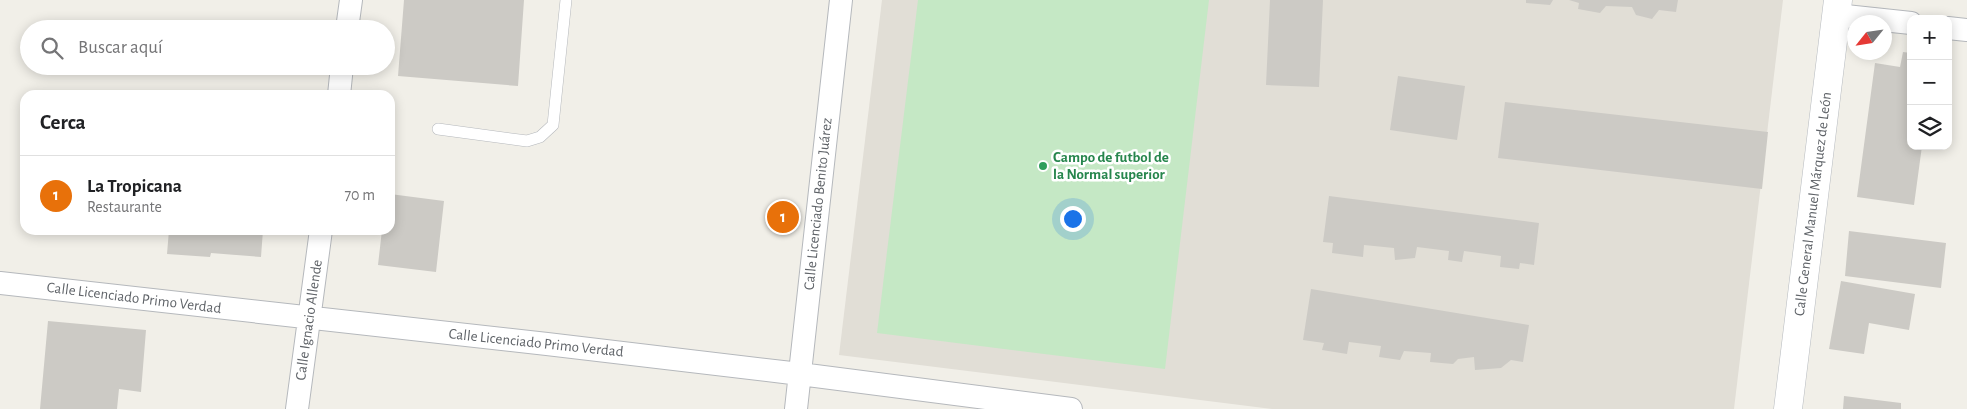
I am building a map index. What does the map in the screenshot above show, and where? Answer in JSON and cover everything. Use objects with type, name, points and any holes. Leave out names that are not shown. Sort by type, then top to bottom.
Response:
[{"type":"street","points":[[348,20],[351,0]]},
{"type":"street","name":"Calle Licenciado Benito Juárez","points":[[796,409],[841,0]]},
{"type":"street","points":[[1837,7],[1907,23]]},
{"type":"street","name":"Calle General Manuel Márquez de León","points":[[1788,409],[1837,7]]},
{"type":"street","points":[[1952,28],[1967,30]]},
{"type":"street","points":[[340,90],[341,75]]},
{"type":"street","name":"Calle Ignacio Allende","points":[[297,409],[320,235]]},
{"type":"street","name":"Calle Licenciado Primo Verdad","points":[[0,283],[547,344],[1071,409]]},
{"type":"lane","points":[[438,129],[527,141],[540,137],[554,125],[566,0]]},
{"type":"shaded area","points":[[882,0],[1783,0],[1734,409],[1272,409],[839,355]]},
{"type":"green space","name":"Campo de futbol de la Normal superior","points":[[918,0],[1209,0],[1165,369],[877,333]]},
{"type":"building","points":[[404,0],[524,0],[518,86],[398,76]]},
{"type":"building","points":[[1270,0],[1323,0],[1319,87],[1266,85]]},
{"type":"building","points":[[1526,0],[1553,0],[1550,5],[1526,3]]},
{"type":"building","points":[[1569,0],[1678,0],[1676,12],[1659,10],[1652,19],[1636,15],[1632,7],[1606,6],[1600,13],[1578,9],[1579,3]]},
{"type":"building","points":[[1903,52],[1907,52],[1907,150],[1921,150],[1914,205],[1857,197],[1875,63],[1900,67]]},
{"type":"building","points":[[1398,76],[1465,86],[1457,140],[1390,130]]},
{"type":"building","points":[[1505,102],[1768,132],[1762,189],[1498,158]]},
{"type":"building","points":[[395,195],[444,201],[436,272],[378,265],[381,235],[395,235]]},
{"type":"building","points":[[1329,196],[1539,223],[1534,265],[1520,263],[1519,269],[1500,267],[1501,256],[1464,251],[1462,262],[1448,260],[1449,251],[1417,247],[1415,258],[1395,260],[1394,248],[1364,245],[1363,257],[1332,253],[1333,243],[1323,242]]},
{"type":"building","points":[[1849,231],[1946,243],[1941,288],[1845,276]]},
{"type":"building","points":[[169,235],[263,235],[261,257],[211,253],[210,257],[167,254]]},
{"type":"building","points":[[1841,281],[1915,294],[1909,330],[1869,323],[1864,354],[1829,349]]},
{"type":"building","points":[[1311,289],[1529,325],[1523,362],[1511,360],[1501,368],[1475,370],[1474,357],[1458,359],[1453,364],[1430,362],[1431,353],[1404,351],[1400,360],[1379,357],[1381,346],[1349,342],[1347,354],[1322,350],[1324,343],[1303,340]]},
{"type":"building","points":[[48,321],[146,330],[141,392],[119,389],[117,409],[40,409]]},
{"type":"building","points":[[1844,396],[1901,403],[1901,409],[1843,409]]},
{"type":"place","name":"Campo de futbol de la Normal superior","points":[[1043,166]]},
{"type":"place","name":"La Tropicana","points":[[783,217]]}]
